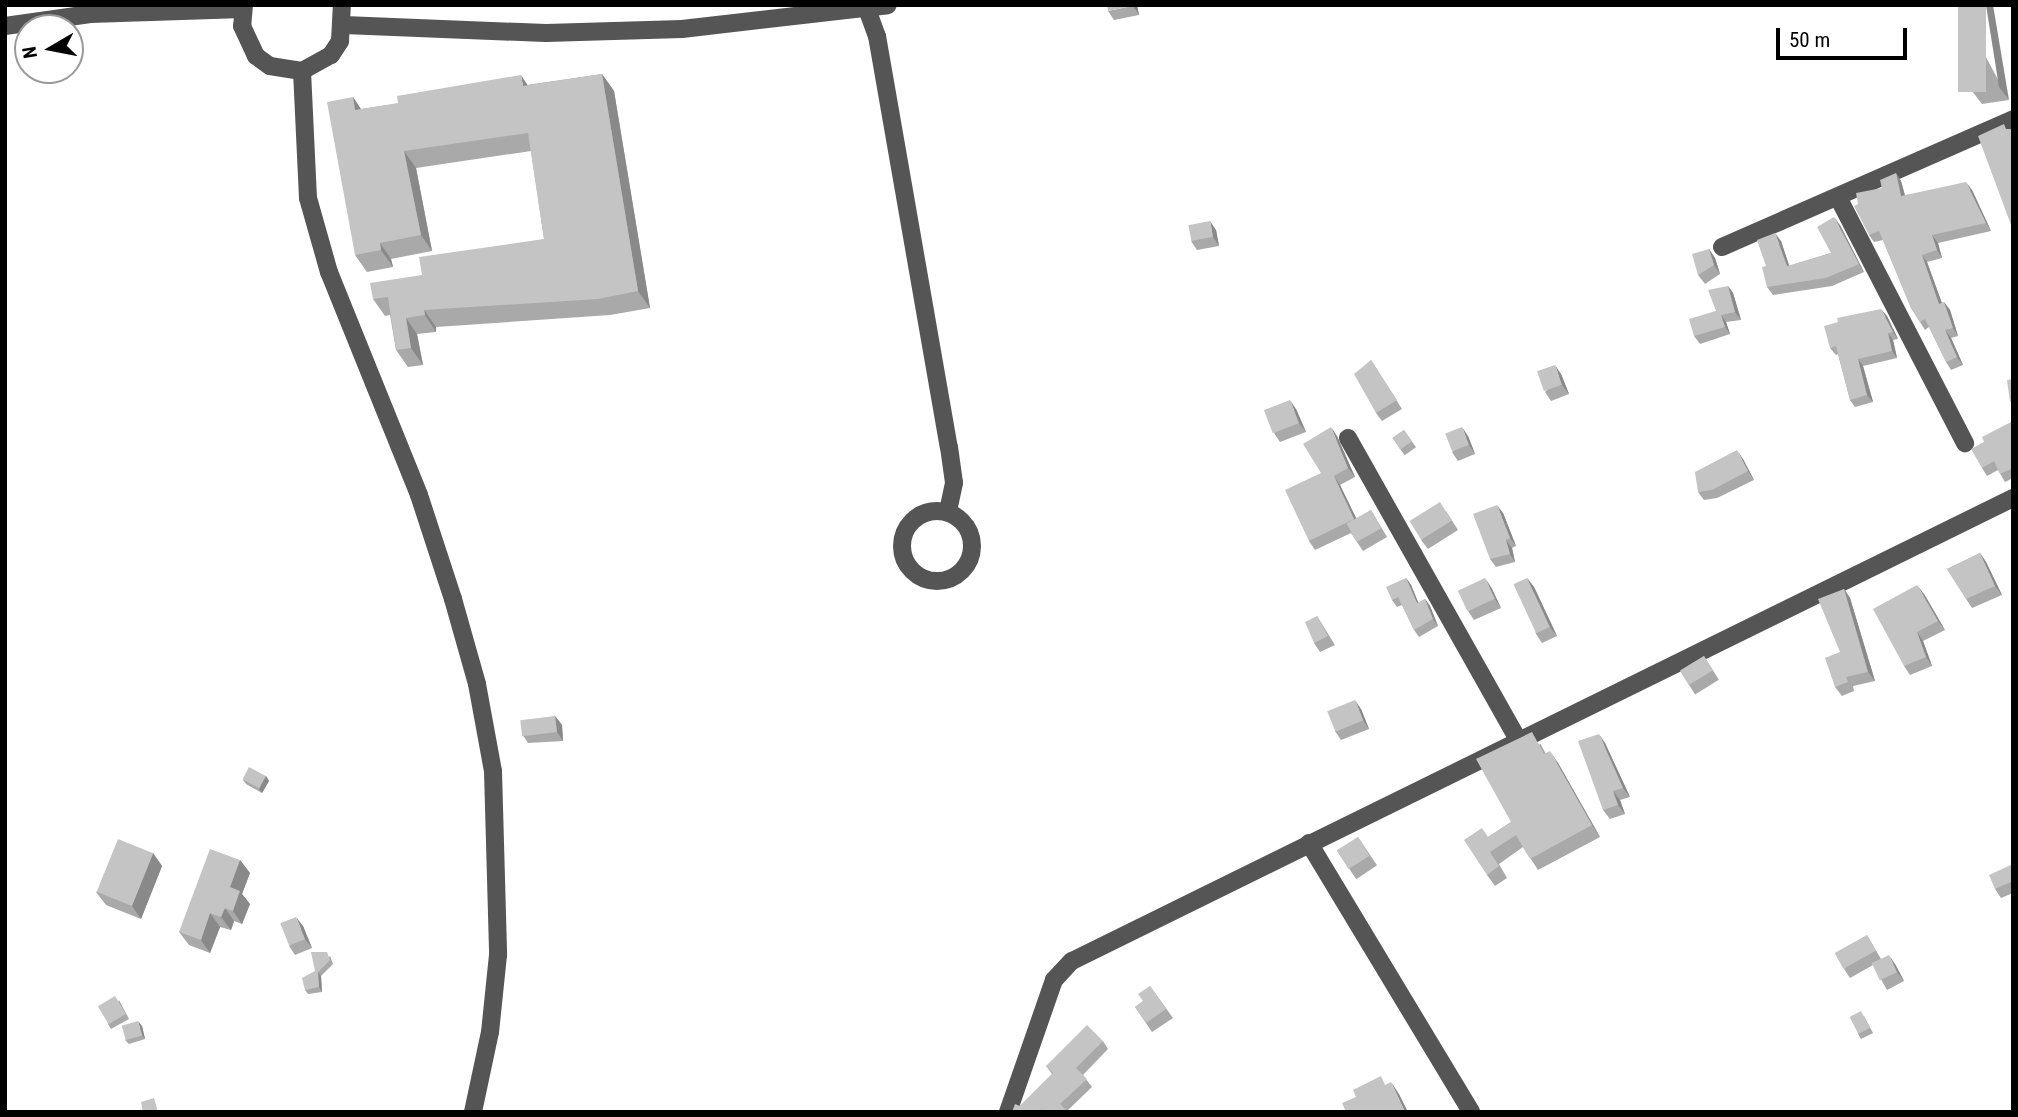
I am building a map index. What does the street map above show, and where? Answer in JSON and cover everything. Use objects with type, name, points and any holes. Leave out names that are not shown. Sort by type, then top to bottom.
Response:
[{"type":"street","points":[[5,26],[90,14],[244,7],[247,42],[256,56],[270,66],[302,71],[331,55],[344,25],[342,5]]},
{"type":"street","points":[[344,25],[560,33],[682,29],[888,5]]},
{"type":"street","points":[[867,9],[877,36],[949,447],[954,483],[948,512]]},
{"type":"street","points":[[302,71],[308,198],[329,272],[419,495],[453,599],[477,684],[493,771],[498,955],[490,1032],[473,1112]]},
{"type":"street","points":[[1722,247],[1839,199],[2013,120]]},
{"type":"street","points":[[1839,199],[1965,443]]},
{"type":"street","points":[[1348,438],[1519,741]]},
{"type":"street","points":[[1008,1112],[1062,968],[1309,843],[2013,498]]},
{"type":"street","points":[[948,512],[970,533],[970,557],[965,567],[946,580],[922,578],[906,562],[902,551],[905,529],[922,514],[948,512]]},
{"type":"street","points":[[1309,843],[1471,1112]]},
{"type":"building","points":[[1107,5],[1133,5],[1133,6],[1108,11]]},
{"type":"building","points":[[1958,5],[1986,5],[1986,92],[1958,92]]},
{"type":"building","points":[[602,74],[638,291],[598,299],[424,310],[425,315],[406,318],[411,348],[396,350],[388,297],[373,299],[370,283],[422,275],[419,257],[544,239],[528,133],[404,151],[421,235],[380,243],[381,250],[355,255],[327,102],[353,97],[355,110],[398,103],[397,96],[521,75],[523,86]]},
{"type":"building","points":[[2004,124],[2006,129],[2013,129],[2013,225],[1978,136]]},
{"type":"building","points":[[1896,173],[1901,196],[1966,182],[1986,223],[1932,235],[1937,250],[1922,255],[1939,304],[1944,302],[1953,328],[1945,330],[1957,357],[1946,362],[1925,319],[1920,322],[1911,308],[1879,231],[1869,235],[1854,206],[1858,204],[1856,193],[1882,188],[1880,180]]},
{"type":"building","points":[[1834,217],[1859,264],[1826,278],[1767,287],[1762,267],[1766,266],[1757,240],[1775,233],[1787,266],[1831,253],[1817,227]]},
{"type":"building","points":[[1210,221],[1213,237],[1191,241],[1188,225]]},
{"type":"building","points":[[1709,249],[1714,265],[1698,275],[1692,254]]},
{"type":"building","points":[[1728,286],[1735,312],[1721,315],[1725,327],[1694,336],[1689,319],[1716,311],[1708,290]]},
{"type":"building","points":[[1881,309],[1893,332],[1888,333],[1892,351],[1858,359],[1867,395],[1850,400],[1836,346],[1830,348],[1824,326],[1838,322],[1837,318]]},
{"type":"building","points":[[1371,360],[1397,400],[1376,413],[1354,374]]},
{"type":"building","points":[[1555,365],[1562,385],[1544,391],[1537,371]]},
{"type":"building","points":[[2013,379],[2013,402],[2010,402],[2007,380]]},
{"type":"building","points":[[1290,400],[1299,423],[1273,433],[1264,410]]},
{"type":"building","points":[[2013,421],[2013,468],[2000,474],[1994,461],[1982,468],[1971,449],[1984,442],[1982,437]]},
{"type":"building","points":[[1331,427],[1348,468],[1334,476],[1354,519],[1309,541],[1285,490],[1321,473],[1303,444]]},
{"type":"building","points":[[1462,427],[1469,445],[1452,451],[1445,433]]},
{"type":"building","points":[[1404,430],[1412,442],[1400,449],[1392,438]]},
{"type":"building","points":[[1737,450],[1748,471],[1712,490],[1698,492],[1695,472]]},
{"type":"building","points":[[1440,502],[1452,521],[1421,540],[1409,521]]},
{"type":"building","points":[[1497,505],[1510,538],[1506,540],[1510,554],[1490,559],[1473,514]]},
{"type":"building","points":[[1371,510],[1381,528],[1357,542],[1347,524]]},
{"type":"building","points":[[1980,553],[1995,586],[1966,599],[1947,569]]},
{"type":"building","points":[[1406,578],[1417,603],[1425,599],[1433,619],[1414,630],[1398,597],[1392,600],[1386,587]]},
{"type":"building","points":[[1485,578],[1495,599],[1468,612],[1458,591]]},
{"type":"building","points":[[1527,578],[1550,627],[1536,633],[1513,584]]},
{"type":"building","points":[[1917,585],[1938,621],[1917,632],[1926,657],[1904,666],[1873,609]]},
{"type":"building","points":[[1844,589],[1868,672],[1846,677],[1848,682],[1835,687],[1825,658],[1840,652],[1818,599]]},
{"type":"building","points":[[1317,616],[1328,636],[1314,643],[1305,622]]},
{"type":"building","points":[[1704,656],[1713,671],[1689,685],[1680,670]]},
{"type":"building","points":[[1355,700],[1363,720],[1335,732],[1327,711]]},
{"type":"building","points":[[555,716],[557,732],[522,736],[520,720]]},
{"type":"building","points":[[1532,732],[1544,754],[1550,751],[1592,825],[1530,859],[1516,835],[1490,852],[1499,866],[1487,875],[1464,840],[1482,828],[1488,837],[1511,822],[1476,759]]},
{"type":"building","points":[[1599,734],[1623,788],[1613,791],[1618,805],[1603,810],[1578,741]]},
{"type":"building","points":[[249,767],[266,776],[259,788],[242,779]]},
{"type":"building","points":[[1358,837],[1370,856],[1348,869],[1337,850]]},
{"type":"building","points":[[118,839],[153,853],[132,906],[97,892]]},
{"type":"building","points":[[210,849],[240,860],[230,887],[240,891],[233,911],[225,908],[221,917],[210,913],[201,940],[179,932]]},
{"type":"building","points":[[2013,864],[2013,881],[1995,889],[1989,875]]},
{"type":"building","points":[[296,917],[305,939],[289,946],[280,923]]},
{"type":"building","points":[[1867,935],[1876,951],[1843,969],[1835,953]]},
{"type":"building","points":[[311,952],[327,952],[330,960],[318,972],[319,987],[305,990],[302,978],[315,971]]},
{"type":"building","points":[[1889,955],[1897,972],[1880,980],[1872,963]]},
{"type":"building","points":[[1150,986],[1166,1009],[1146,1023],[1135,1007],[1143,1001],[1138,994]]},
{"type":"building","points":[[115,996],[126,1014],[109,1024],[98,1006]]},
{"type":"building","points":[[1861,1011],[1870,1028],[1858,1034],[1850,1017]]},
{"type":"building","points":[[138,1021],[142,1035],[126,1040],[122,1026]]},
{"type":"building","points":[[1087,1025],[1103,1041],[1076,1068],[1087,1079],[1060,1104],[1068,1112],[1045,1112],[1042,1109],[1041,1112],[1012,1112],[1015,1104],[1020,1106],[1053,1073],[1046,1066]]},
{"type":"building","points":[[1381,1076],[1385,1085],[1391,1082],[1405,1112],[1346,1112],[1342,1103],[1356,1097],[1353,1090]]},
{"type":"building","points":[[154,1098],[158,1112],[143,1112],[141,1102]]}]
